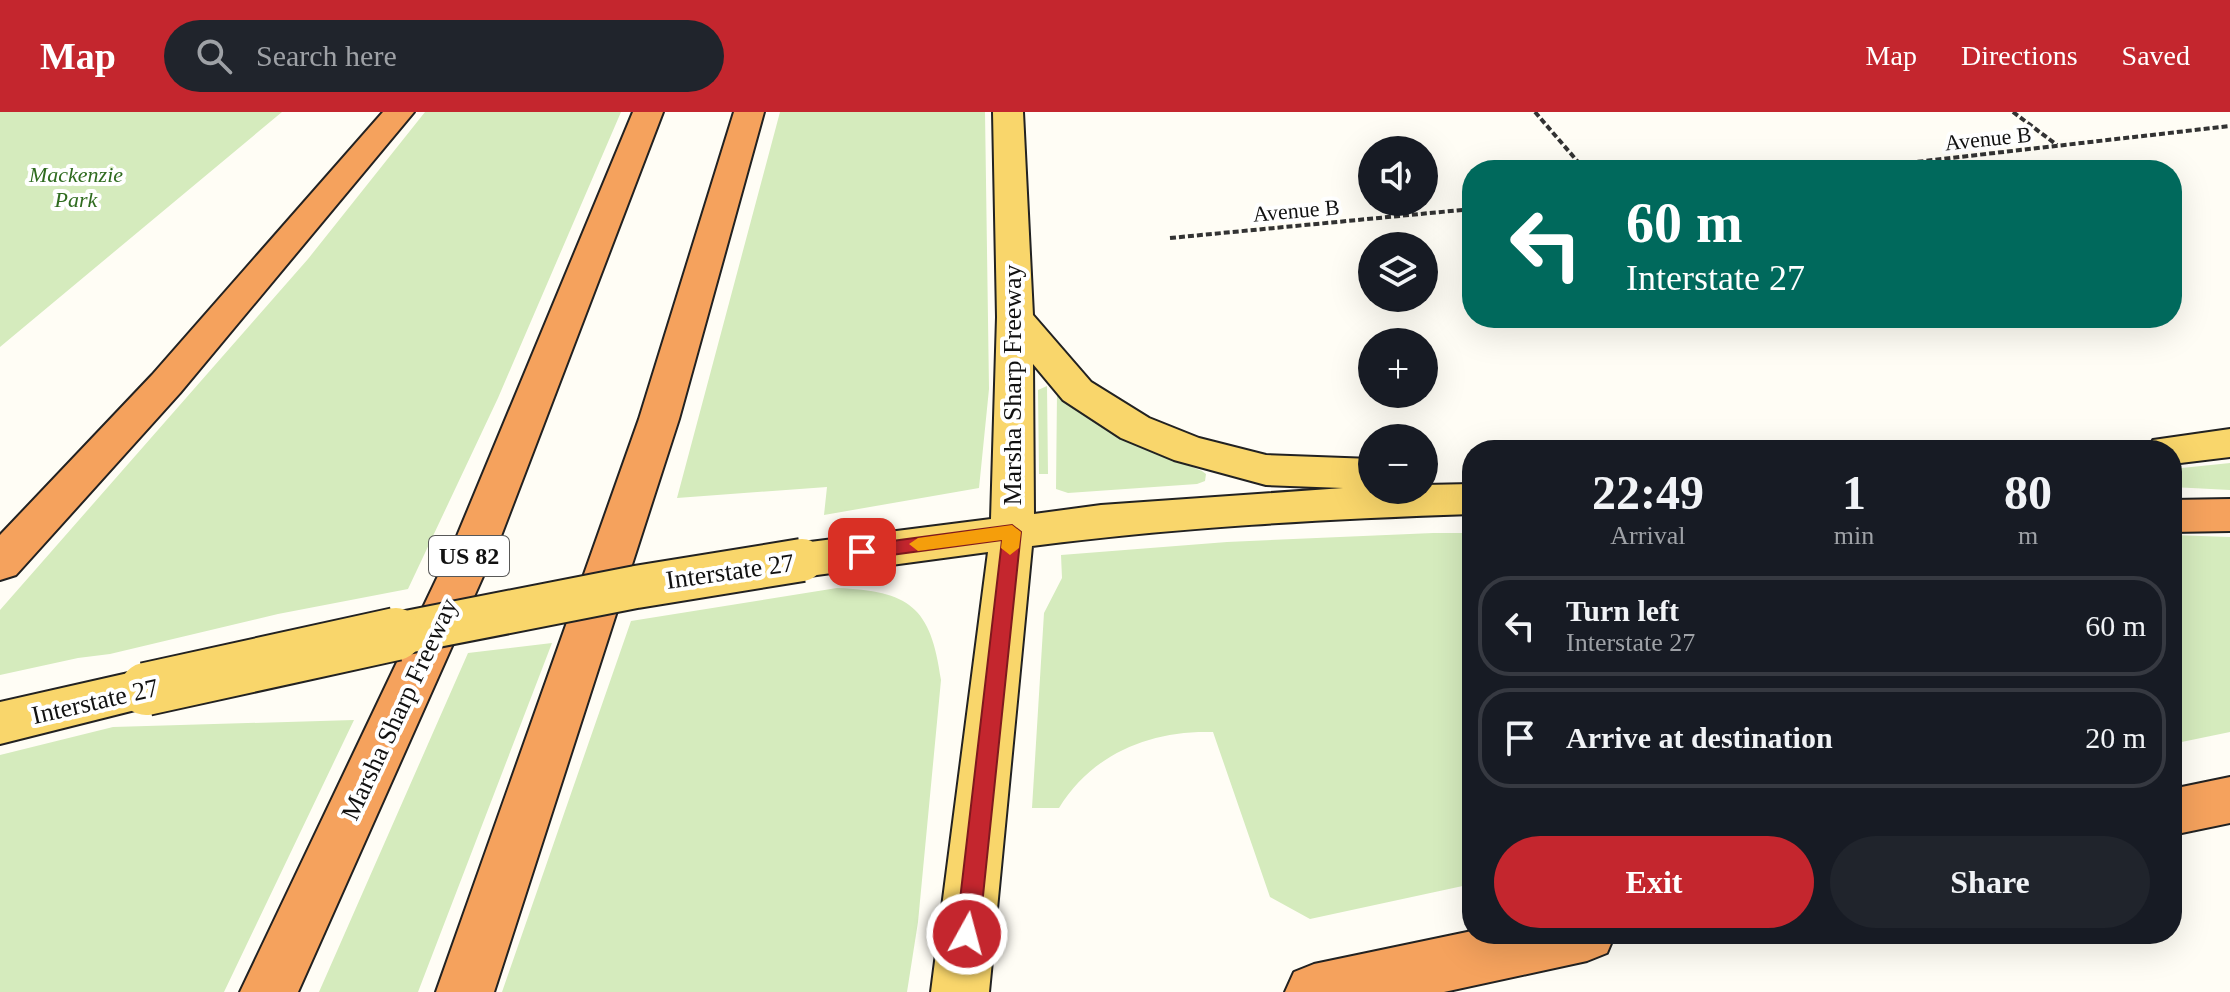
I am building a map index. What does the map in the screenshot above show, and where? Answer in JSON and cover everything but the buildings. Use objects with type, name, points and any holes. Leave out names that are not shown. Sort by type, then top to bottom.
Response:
[{"type":"highway","points":[[0,563],[166,384],[399,112]]},
{"type":"highway","name":"Marsha Sharp Freeway","points":[[269,992],[479,536],[648,112]]},
{"type":"highway","points":[[465,992],[659,419],[749,112]]},
{"type":"highway","points":[[2182,516],[2230,515]]},
{"type":"highway","points":[[2182,810],[2230,800]]},
{"type":"highway","points":[[1314,992],[1540,944]]},
{"type":"main road","name":"Marsha Sharp Freeway","points":[[960,992],[1012,532],[1015,317],[1008,112]]},
{"type":"main road","points":[[1015,317],[1077,391],[1135,428],[1188,450],[1266,470],[1358,473]]},
{"type":"main road","points":[[2182,448],[2230,443]]},
{"type":"main road","points":[[1438,478],[1462,484]]},
{"type":"main road","name":"Interstate 27","points":[[0,723],[527,605],[661,580],[1101,521],[1346,503],[1462,499]]},
{"type":"path","points":[[1535,112],[1576,160]]},
{"type":"path","points":[[2013,112],[2059,147]]},
{"type":"path","name":"Avenue B","points":[[1939,160],[2230,126]]},
{"type":"path","name":"Avenue B","points":[[1170,238],[1462,210]]},
{"type":"green space","name":"Mackenzie Park","points":[[0,112],[282,112],[0,347]]},
{"type":"green space","points":[[425,112],[621,112],[498,398],[408,589],[0,675],[0,610],[308,259]]},
{"type":"green space","points":[[780,112],[985,112],[989,389],[979,488],[824,515],[827,487],[677,498]]},
{"type":"green space","points":[[1047,386],[1048,474],[1039,474],[1038,390]]},
{"type":"green space","points":[[1057,393],[1120,438],[1202,471],[1206,474],[1205,481],[1068,493],[1056,489]]},
{"type":"green space","points":[[2230,463],[2230,490],[2182,488],[2182,468]]},
{"type":"green space","points":[[1462,533],[1462,886],[1310,919],[1270,897],[1213,732],[1167,735],[1125,749],[1088,773],[1059,808],[1032,808],[1044,613],[1062,578],[1061,555],[1227,542]]},
{"type":"green space","points":[[2182,535],[2230,537],[2230,732],[2182,742]]},
{"type":"green space","points":[[837,588],[882,593],[912,607],[923,619],[937,655],[941,680],[918,922],[907,992],[502,992],[631,621]]},
{"type":"green space","points":[[552,643],[418,992],[319,992],[468,653]]},
{"type":"green space","points":[[354,720],[224,992],[0,992],[0,755],[113,727]]},
{"type":"slow traffic","points":[[918,544],[1012,532],[1010,548]]},
{"type":"route","points":[[862,552],[1012,532],[967,934]]}]
